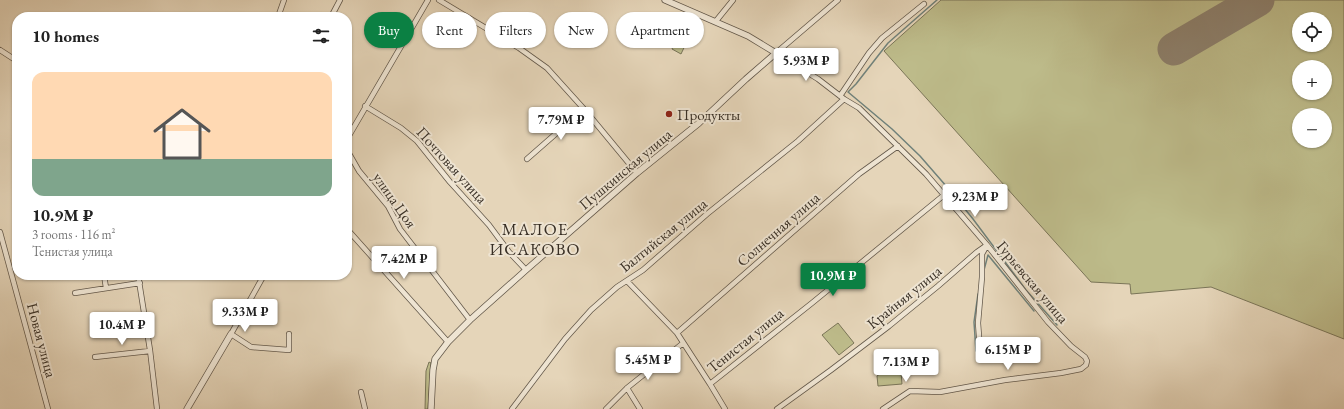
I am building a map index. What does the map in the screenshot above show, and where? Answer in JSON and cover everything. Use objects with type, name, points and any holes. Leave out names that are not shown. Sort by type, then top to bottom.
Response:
[{"type":"street","points":[[280,12],[284,0]]},
{"type":"street","points":[[334,12],[340,0]]},
{"type":"street","points":[[352,130],[428,0]]},
{"type":"street","points":[[439,0],[519,48],[547,68],[584,109],[637,173]]},
{"type":"street","name":"Гурьевская улица","points":[[665,0],[748,36],[818,79],[859,108],[898,146],[944,195],[987,245],[1048,322],[1071,346],[1085,357],[1087,361],[1086,365],[1081,369],[1062,373],[1005,380],[940,392],[910,391],[883,409]]},
{"type":"street","points":[[716,22],[734,0]]},
{"type":"street","name":"Пушкинская улица","points":[[431,409],[435,358],[448,342],[470,320],[526,270],[637,173],[704,118],[746,79],[838,0]]},
{"type":"street","name":"Балтийская улица","points":[[512,409],[565,339],[591,310],[617,287],[643,270],[707,214],[798,141],[844,98],[869,53],[882,38],[924,4]]},
{"type":"street","points":[[0,50],[12,58]]},
{"type":"street","name":"Почтовая улица","points":[[365,106],[401,128],[417,141],[489,225],[509,252],[526,270]]},
{"type":"street","points":[[527,159],[584,109]]},
{"type":"street","name":"Солнечная улица","points":[[677,333],[859,174],[898,146]]},
{"type":"street","name":"улица Цоя","points":[[352,159],[359,171],[388,206],[400,228],[470,320]]},
{"type":"street","name":"Тенистая улица","points":[[710,384],[944,195]]},
{"type":"street","name":"Новая улица","points":[[0,232],[12,276]]},
{"type":"street","points":[[352,235],[448,342]]},
{"type":"street","points":[[980,349],[978,322],[982,277],[982,254],[987,245]]},
{"type":"street","name":"Крайняя улица","points":[[777,409],[889,326],[987,245]]},
{"type":"street","name":"Новая улица","points":[[13,280],[48,409]]},
{"type":"street","points":[[105,280],[106,288]]},
{"type":"street","points":[[139,280],[157,409]]},
{"type":"street","points":[[187,409],[261,280]]},
{"type":"street","points":[[627,281],[677,333],[682,344],[710,384],[725,409]]},
{"type":"street","points":[[75,293],[140,283]]},
{"type":"street","points":[[231,334],[251,347],[289,350],[289,334]]},
{"type":"street","points":[[606,409],[627,388],[682,344]]},
{"type":"street","points":[[95,357],[150,351]]},
{"type":"street","points":[[627,388],[640,409]]},
{"type":"street","points":[[362,392],[365,409]]},
{"type":"shaded area","points":[[941,0],[1249,0],[1171,45],[1175,53],[1267,0],[1344,0],[1344,339],[1211,287],[1131,294],[1130,284],[1091,282],[884,51]]},
{"type":"shaded area","points":[[672,48],[684,48],[681,54]]},
{"type":"shaded area","points":[[838,323],[854,343],[839,355],[822,335]]},
{"type":"shaded area","points":[[900,360],[902,384],[878,386],[877,376]]},
{"type":"shaded area","points":[[429,362],[431,363],[428,409],[425,409],[426,371]]},
{"type":"waterway","points":[[937,0],[888,43],[848,92],[892,129],[920,156],[973,219],[1026,290],[1057,325]]},
{"type":"waterway","points":[[984,270],[988,255],[1034,311]]},
{"type":"waterway","points":[[976,351],[974,322],[978,294]]},
{"type":"runway","points":[[1174,49],[1258,0]]},
{"type":"place","name":"Продукты","points":[[669,114]]},
{"type":"district","name":"МАЛОЕ ИСАКОВО","points":[[535,239]]}]
